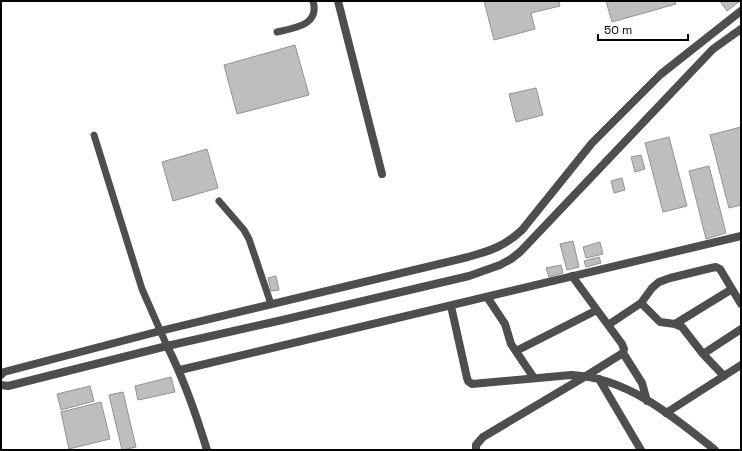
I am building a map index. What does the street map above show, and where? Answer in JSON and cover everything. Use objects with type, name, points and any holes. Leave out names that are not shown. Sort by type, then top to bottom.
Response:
[{"type":"street","points":[[338,1],[382,174]]},
{"type":"street","points":[[1,375],[4,372],[160,331],[489,251],[511,240],[522,230],[592,143],[661,74],[741,10]]},
{"type":"street","points":[[1,385],[8,386],[166,346],[469,276],[500,265],[511,259],[525,246],[713,49],[741,29]]},
{"type":"street","points":[[180,370],[741,236]]},
{"type":"street","points":[[608,325],[641,303],[652,288],[659,282],[716,267],[720,269],[741,304]]},
{"type":"street","points":[[572,276],[622,344],[624,348],[623,352],[642,383],[647,401]]},
{"type":"street","points":[[675,324],[732,289]]},
{"type":"street","points":[[487,297],[505,324],[509,340],[534,378]]},
{"type":"street","points":[[641,303],[660,322],[675,324],[682,327],[703,354],[724,376]]},
{"type":"street","points":[[451,306],[468,381],[472,384],[571,375],[599,379],[623,387],[666,412],[716,450]]},
{"type":"street","points":[[516,351],[597,310]]},
{"type":"street","points":[[703,354],[741,329]]},
{"type":"street","points":[[166,346],[180,370],[207,450]]},
{"type":"street","points":[[476,450],[476,445],[483,436],[586,376],[623,352]]},
{"type":"street","points":[[666,412],[741,365]]},
{"type":"street","points":[[599,379],[641,450]]},
{"type":"lane","points":[[277,32],[303,25],[311,19],[315,12],[313,1]]},
{"type":"lane","points":[[94,135],[142,289],[166,346]]},
{"type":"lane","points":[[219,201],[244,230],[249,239],[272,304]]},
{"type":"building","points":[[484,1],[559,1],[560,6],[531,13],[535,29],[494,40]]},
{"type":"building","points":[[606,1],[675,1],[676,4],[612,22]]},
{"type":"building","points":[[720,1],[740,1],[727,11]]},
{"type":"building","points":[[295,45],[309,95],[237,114],[224,65]]},
{"type":"building","points":[[536,88],[543,115],[516,122],[509,94]]},
{"type":"building","points":[[741,127],[741,205],[729,208],[710,135]]},
{"type":"building","points":[[669,137],[687,206],[663,212],[645,143]]},
{"type":"building","points":[[207,149],[218,188],[173,201],[162,162]]},
{"type":"building","points":[[641,155],[645,169],[635,172],[631,157]]},
{"type":"building","points":[[709,166],[726,233],[706,239],[689,171]]},
{"type":"building","points":[[622,178],[625,190],[614,193],[611,181]]},
{"type":"building","points":[[573,241],[579,267],[567,270],[560,244]]},
{"type":"building","points":[[600,242],[603,254],[586,258],[583,247]]},
{"type":"building","points":[[599,257],[601,263],[586,267],[584,261]]},
{"type":"building","points":[[561,265],[563,273],[549,277],[546,268]]},
{"type":"building","points":[[276,276],[279,290],[271,291],[268,278]]},
{"type":"building","points":[[171,377],[175,392],[138,400],[135,386]]},
{"type":"building","points":[[90,386],[94,401],[61,410],[57,394]]},
{"type":"building","points":[[123,392],[136,447],[122,450],[109,395]]},
{"type":"building","points":[[101,402],[110,439],[69,449],[61,412]]}]
